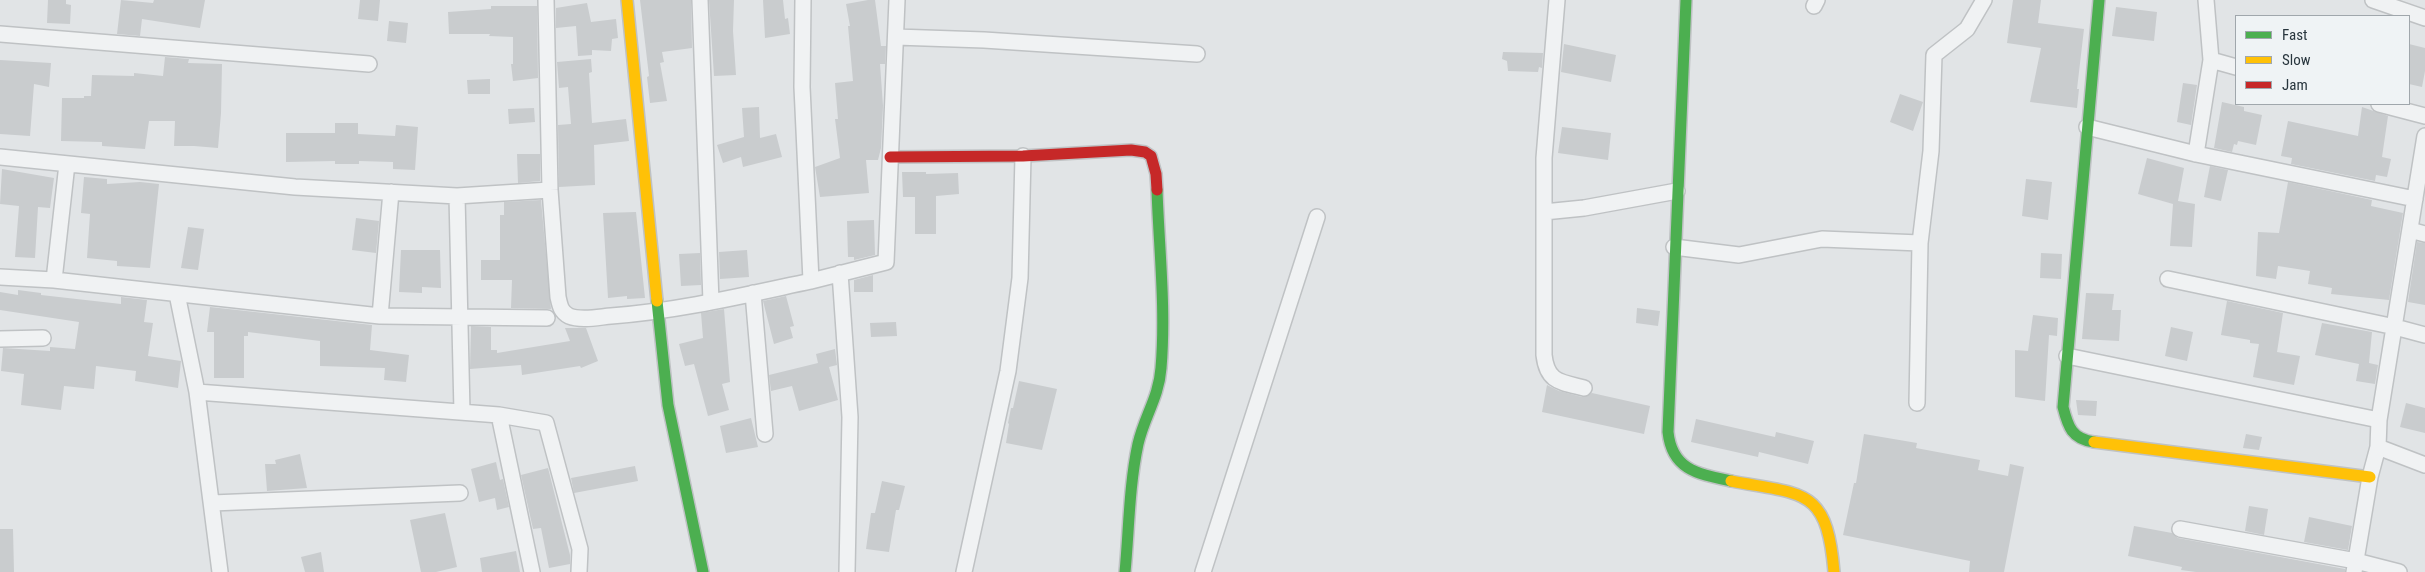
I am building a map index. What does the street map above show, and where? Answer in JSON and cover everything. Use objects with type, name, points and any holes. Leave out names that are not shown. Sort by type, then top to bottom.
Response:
[{"type":"street","points":[[546,0],[550,190],[558,297],[560,308],[564,313],[572,317],[593,318],[659,312],[811,281],[886,262],[897,0]]},
{"type":"street","points":[[627,0],[668,405],[703,572]]},
{"type":"street","points":[[700,0],[711,302]]},
{"type":"street","points":[[804,0],[802,86],[811,281]]},
{"type":"street","points":[[1557,0],[1544,158],[1545,366],[1549,374],[1557,381],[1584,388]]},
{"type":"street","points":[[1686,0],[1674,248],[1668,428],[1670,447],[1678,462],[1693,472],[1784,490],[1811,500],[1822,514],[1831,543],[1834,572]]},
{"type":"street","points":[[1917,403],[1920,243],[1931,151],[1934,55],[1967,29],[1984,0]]},
{"type":"street","points":[[2099,0],[2086,126],[2063,407],[2069,430],[2073,437],[2084,441],[2370,477]]},
{"type":"street","points":[[2196,154],[2210,60],[2206,0]]},
{"type":"street","points":[[2373,0],[2425,18]]},
{"type":"street","points":[[0,34],[370,64]]},
{"type":"street","points":[[896,37],[994,41],[1197,54]]},
{"type":"street","points":[[2210,60],[2235,67]]},
{"type":"street","points":[[2383,105],[2425,116]]},
{"type":"street","points":[[2086,126],[2196,154],[2415,200]]},
{"type":"street","points":[[2355,566],[2370,477],[2378,447],[2379,420],[2415,200],[2422,171],[2425,136]]},
{"type":"street","points":[[890,157],[1023,156],[1131,150],[1145,152],[1151,156],[1155,164],[1163,337],[1158,392],[1139,441],[1134,466],[1125,572]]},
{"type":"street","points":[[964,572],[1008,371],[1020,278],[1023,156]]},
{"type":"street","points":[[0,157],[295,187],[457,196],[550,190]]},
{"type":"street","points":[[54,280],[66,164]]},
{"type":"street","points":[[1544,212],[1592,206],[1677,190]]},
{"type":"street","points":[[380,316],[391,192]]},
{"type":"street","points":[[457,196],[462,412]]},
{"type":"street","points":[[1203,572],[1317,217]]},
{"type":"street","points":[[2410,230],[2425,234]]},
{"type":"street","points":[[1674,248],[1739,255],[1822,239],[1920,243]]},
{"type":"street","points":[[840,273],[850,418],[847,572]]},
{"type":"street","points":[[0,277],[54,280],[380,316],[547,318]]},
{"type":"street","points":[[2168,278],[2425,335]]},
{"type":"street","points":[[753,293],[765,434]]},
{"type":"street","points":[[177,294],[197,392],[220,572]]},
{"type":"street","points":[[0,339],[43,338]]},
{"type":"street","points":[[2067,356],[2379,420]]},
{"type":"street","points":[[197,392],[499,415],[546,423],[578,540],[579,572]]},
{"type":"street","points":[[499,415],[532,572]]},
{"type":"street","points":[[2378,447],[2425,465]]},
{"type":"street","points":[[212,503],[460,493]]},
{"type":"street","points":[[2180,529],[2355,566],[2399,572]]},
{"type":"building","points":[[48,0],[66,0],[66,4],[71,5],[70,24],[47,23]]},
{"type":"building","points":[[121,0],[153,3],[154,0],[205,0],[200,28],[142,19],[140,36],[117,34]]},
{"type":"building","points":[[360,0],[380,0],[378,21],[358,19]]},
{"type":"building","points":[[640,0],[691,0],[692,48],[662,52],[664,62],[660,63],[667,101],[650,103],[647,77],[649,76]]},
{"type":"building","points":[[709,0],[734,0],[733,31],[736,75],[714,76]]},
{"type":"building","points":[[763,0],[783,0],[785,19],[788,18],[790,34],[765,38]]},
{"type":"building","points":[[875,0],[881,46],[886,46],[885,64],[880,64],[883,106],[881,148],[878,160],[866,160],[869,193],[820,197],[815,167],[840,158],[835,119],[838,119],[835,83],[853,81],[848,26],[850,26],[846,4]]},
{"type":"building","points":[[2013,0],[2041,0],[2038,23],[2084,29],[2077,89],[2079,89],[2077,108],[2030,102],[2041,48],[2007,43]]},
{"type":"building","points":[[587,3],[591,22],[616,19],[618,38],[612,39],[611,51],[592,50],[592,55],[578,56],[576,26],[556,28],[556,8]]},
{"type":"building","points":[[491,6],[537,6],[538,78],[513,81],[511,64],[513,64],[513,37],[489,36],[490,34],[449,34],[448,12],[491,9]]},
{"type":"building","points":[[2116,7],[2157,12],[2154,41],[2112,36]]},
{"type":"building","points":[[389,21],[408,23],[406,43],[387,41]]},
{"type":"building","points":[[1564,44],[1616,55],[1611,82],[1561,72]]},
{"type":"building","points":[[2410,44],[2425,48],[2425,71],[2422,87],[2410,84]]},
{"type":"building","points":[[1503,52],[1543,53],[1542,68],[1539,67],[1538,72],[1508,71],[1507,61],[1502,59]]},
{"type":"building","points":[[165,57],[189,59],[188,63],[222,64],[218,148],[174,146],[175,121],[149,121],[145,149],[102,146],[102,142],[61,141],[62,98],[84,98],[84,96],[91,96],[92,75],[134,76],[134,73],[163,76]]},
{"type":"building","points":[[591,59],[592,72],[589,73],[592,123],[626,119],[629,141],[594,145],[595,185],[559,187],[558,125],[571,124],[568,87],[559,88],[557,62]]},
{"type":"building","points":[[0,60],[51,63],[49,87],[34,84],[30,136],[0,134]]},
{"type":"building","points":[[490,79],[490,94],[468,94],[467,80]]},
{"type":"building","points":[[2183,83],[2197,85],[2191,125],[2177,122]]},
{"type":"building","points":[[1900,94],[1923,102],[1913,131],[1890,122]]},
{"type":"building","points":[[2222,102],[2244,107],[2244,111],[2262,115],[2256,145],[2238,141],[2237,145],[2234,144],[2232,152],[2214,148]]},
{"type":"building","points":[[759,107],[760,138],[776,134],[782,157],[743,167],[741,157],[723,163],[717,145],[744,137],[742,108]]},
{"type":"building","points":[[2362,107],[2388,116],[2382,157],[2391,159],[2387,177],[2376,175],[2375,181],[2291,164],[2292,158],[2281,156],[2288,121],[2358,136]]},
{"type":"building","points":[[534,108],[535,122],[509,124],[508,109]]},
{"type":"building","points":[[335,123],[358,123],[358,134],[395,136],[396,125],[418,127],[415,170],[393,169],[393,162],[359,161],[359,164],[335,164],[335,161],[286,162],[286,133],[335,133]]},
{"type":"building","points":[[1562,127],[1611,133],[1608,160],[1558,153]]},
{"type":"building","points":[[517,154],[540,154],[540,181],[518,183]]},
{"type":"building","points":[[2147,158],[2184,168],[2178,201],[2195,204],[2192,247],[2170,246],[2173,204],[2138,194]]},
{"type":"building","points":[[2210,166],[2228,170],[2221,201],[2204,197]]},
{"type":"building","points":[[2,169],[54,178],[50,208],[38,207],[35,258],[15,257],[19,206],[0,204]]},
{"type":"building","points":[[902,172],[926,172],[926,174],[958,173],[959,194],[936,196],[936,234],[915,234],[915,197],[903,197]]},
{"type":"building","points":[[84,177],[107,179],[107,184],[140,182],[159,184],[150,268],[117,266],[117,261],[87,258],[90,214],[81,213]]},
{"type":"building","points":[[2026,179],[2052,182],[2048,220],[2022,216]]},
{"type":"building","points":[[2288,182],[2372,200],[2371,206],[2403,213],[2389,300],[2331,294],[2332,288],[2308,284],[2310,271],[2278,266],[2276,279],[2256,276],[2258,232],[2279,233]]},
{"type":"building","points":[[541,200],[551,309],[511,308],[512,280],[481,280],[481,260],[500,260],[500,215],[504,215],[504,202]]},
{"type":"building","points":[[636,212],[645,298],[627,299],[627,296],[608,298],[603,213]]},
{"type":"building","points":[[356,218],[379,221],[376,253],[352,250]]},
{"type":"building","points":[[874,220],[875,255],[854,260],[854,257],[848,257],[847,221]]},
{"type":"building","points":[[188,227],[204,229],[198,270],[181,268]]},
{"type":"building","points":[[2417,242],[2425,243],[2425,305],[2408,302]]},
{"type":"building","points":[[401,250],[440,250],[441,288],[422,287],[422,293],[399,292]]},
{"type":"building","points":[[747,250],[749,277],[720,279],[719,252]]},
{"type":"building","points":[[700,253],[701,285],[681,286],[679,254]]},
{"type":"building","points":[[2041,253],[2062,254],[2061,279],[2040,278]]},
{"type":"building","points":[[873,275],[873,292],[854,292],[854,280]]},
{"type":"building","points":[[18,290],[41,293],[41,295],[121,304],[121,297],[147,300],[144,322],[153,323],[148,356],[181,361],[178,388],[135,381],[136,371],[96,366],[94,389],[64,386],[61,410],[21,405],[24,374],[1,371],[3,348],[50,351],[50,347],[75,349],[79,322],[0,310],[0,292],[18,295]]},
{"type":"building","points":[[2086,293],[2114,294],[2112,310],[2121,310],[2119,341],[2082,339]]},
{"type":"building","points":[[786,296],[794,326],[790,327],[793,338],[774,344],[763,301]]},
{"type":"building","points":[[2227,301],[2283,313],[2277,352],[2300,356],[2294,385],[2253,377],[2259,344],[2250,343],[2250,340],[2221,335]]},
{"type":"building","points":[[210,307],[372,325],[370,350],[409,355],[406,382],[384,380],[385,368],[320,366],[320,341],[248,332],[248,336],[244,336],[244,378],[214,378],[214,332],[207,332]]},
{"type":"building","points":[[1637,308],[1660,311],[1658,326],[1636,323]]},
{"type":"building","points":[[724,309],[730,382],[722,384],[729,410],[708,416],[694,364],[685,366],[679,344],[703,338],[701,313]]},
{"type":"building","points":[[2033,315],[2058,318],[2057,336],[2049,335],[2045,401],[2015,397],[2015,350],[2028,351]]},
{"type":"building","points":[[896,322],[897,336],[871,337],[870,323]]},
{"type":"building","points":[[2322,323],[2372,332],[2369,363],[2378,365],[2375,384],[2356,381],[2359,364],[2315,355]]},
{"type":"building","points":[[471,326],[491,327],[491,350],[497,350],[497,353],[570,341],[565,328],[586,328],[598,361],[581,368],[580,366],[522,375],[521,365],[470,369]]},
{"type":"building","points":[[2171,327],[2193,332],[2187,361],[2165,356]]},
{"type":"building","points":[[835,349],[837,365],[829,367],[838,400],[799,411],[792,386],[771,391],[769,375],[818,363],[816,354]]},
{"type":"building","points":[[1019,381],[1057,389],[1042,450],[1006,443],[1011,408],[1013,408]]},
{"type":"building","points":[[1547,385],[1559,391],[1582,397],[1592,393],[1650,406],[1644,434],[1542,412]]},
{"type":"building","points":[[2076,400],[2097,401],[2096,416],[2078,415]]},
{"type":"building","points":[[2406,403],[2425,408],[2425,433],[2400,427]]},
{"type":"building","points":[[751,418],[758,447],[726,453],[720,426]]},
{"type":"building","points":[[1696,419],[1775,437],[1776,432],[1814,441],[1808,464],[1759,452],[1758,457],[1691,442]]},
{"type":"building","points":[[1864,434],[1917,443],[1916,448],[1980,460],[1978,470],[2008,476],[2010,464],[2024,467],[2004,572],[1969,572],[1970,561],[1843,535],[1854,483],[1856,483]]},
{"type":"building","points":[[2246,434],[2262,437],[2259,450],[2243,448]]},
{"type":"building","points":[[300,454],[307,488],[267,491],[265,464],[276,464],[275,460]]},
{"type":"building","points":[[496,462],[500,480],[503,479],[509,507],[497,510],[495,498],[479,502],[471,469]]},
{"type":"building","points":[[635,466],[638,481],[574,493],[571,478]]},
{"type":"building","points":[[548,468],[570,555],[570,564],[549,568],[541,528],[533,529],[521,475]]},
{"type":"building","points":[[882,481],[905,486],[899,510],[896,510],[889,552],[866,549],[871,513],[875,513]]},
{"type":"building","points":[[2249,506],[2268,509],[2264,535],[2245,531]]},
{"type":"building","points":[[445,513],[457,567],[436,572],[421,572],[410,520]]},
{"type":"building","points":[[2309,517],[2352,526],[2348,550],[2304,542]]},
{"type":"building","points":[[2134,526],[2172,533],[2178,538],[2345,569],[2345,572],[2196,572],[2181,570],[2182,567],[2128,556]]},
{"type":"building","points":[[0,529],[13,529],[14,572],[0,572]]},
{"type":"building","points":[[516,551],[520,572],[482,572],[480,558]]},
{"type":"building","points":[[321,552],[324,572],[305,572],[301,557]]},
{"type":"traffic: fast","points":[[1686,0],[1668,432],[1675,455],[1681,462],[1689,468],[1708,476],[1731,481]]},
{"type":"traffic: fast","points":[[2094,442],[2081,438],[2072,431],[2063,407],[2099,0]]},
{"type":"traffic: fast","points":[[1125,572],[1135,460],[1141,434],[1160,378],[1161,368],[1162,301],[1157,190]]},
{"type":"traffic: fast","points":[[657,301],[668,405],[703,572]]},
{"type":"traffic: slow","points":[[627,0],[657,301]]},
{"type":"traffic: slow","points":[[2094,442],[2370,477]]},
{"type":"traffic: slow","points":[[1731,481],[1777,489],[1807,500],[1818,510],[1825,524],[1831,544],[1834,572]]},
{"type":"traffic: jam","points":[[890,157],[1023,156],[1131,150],[1145,152],[1151,156],[1156,174],[1157,190]]}]
